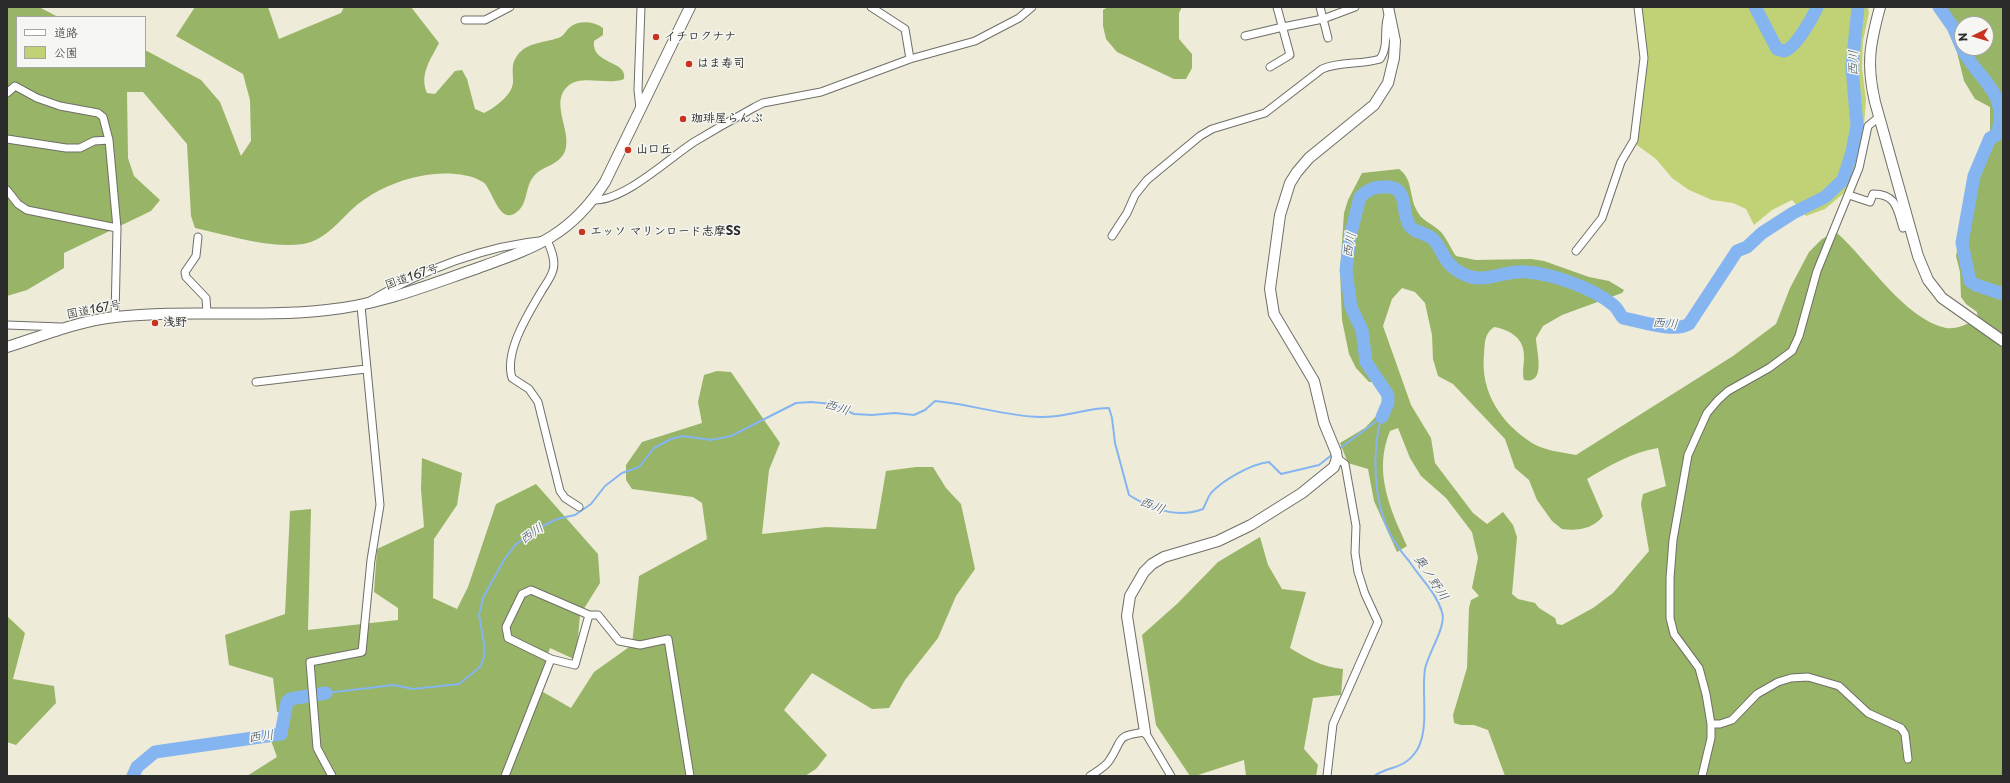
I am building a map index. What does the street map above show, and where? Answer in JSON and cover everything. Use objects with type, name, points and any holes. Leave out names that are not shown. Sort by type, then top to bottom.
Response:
[{"type":"street","points":[[465,20],[486,20],[510,7]]},
{"type":"street","points":[[640,110],[638,90],[641,7]]},
{"type":"street","name":"国道167号","points":[[7,348],[68,327],[115,317],[207,313],[246,314],[326,310],[361,306],[391,299],[528,250],[547,240],[580,216],[594,200],[605,182],[690,7]]},
{"type":"street","points":[[871,7],[905,28],[910,59]]},
{"type":"street","points":[[594,200],[602,200],[634,184],[693,143],[759,105],[821,92],[910,59],[975,41],[1020,18],[1032,7]]},
{"type":"street","points":[[1270,67],[1290,55],[1277,7]]},
{"type":"street","points":[[1320,7],[1328,38]]},
{"type":"street","points":[[1245,36],[1283,26],[1323,19],[1355,7]]},
{"type":"street","points":[[1576,252],[1602,218],[1621,162],[1634,140],[1644,58],[1638,7]]},
{"type":"street","points":[[1880,7],[1870,46],[1868,61],[1872,88],[1924,271],[1937,292],[1954,308],[2003,341]]},
{"type":"street","points":[[1112,236],[1136,195],[1147,180],[1200,136],[1212,129],[1260,115],[1322,69],[1331,65],[1380,59],[1385,49],[1385,20],[1388,10]]},
{"type":"street","points":[[1171,776],[1145,732],[1127,616],[1130,596],[1144,572],[1152,564],[1164,557],[1218,540],[1251,525],[1280,508],[1334,467],[1337,458],[1336,452],[1324,423],[1312,375],[1274,314],[1270,289],[1280,215],[1290,183],[1309,158],[1374,105],[1388,83],[1392,72],[1395,41],[1388,10]]},
{"type":"street","points":[[7,93],[15,86],[36,98],[60,106],[98,113],[103,117],[109,140],[117,228],[115,317]]},
{"type":"street","points":[[1702,776],[1711,738],[1711,724],[1699,668],[1674,634],[1670,618],[1670,578],[1673,540],[1688,455],[1707,413],[1718,400],[1728,391],[1764,371],[1792,351],[1800,336],[1818,271],[1859,168],[1868,126],[1879,117]]},
{"type":"street","points":[[7,140],[66,148],[80,148],[94,141],[109,140]]},
{"type":"street","points":[[7,190],[18,204],[27,210],[117,228]]},
{"type":"street","points":[[1849,195],[1870,202],[1873,194],[1883,194],[1890,197],[1896,208],[1903,228],[1910,226]]},
{"type":"street","points":[[198,237],[196,256],[186,272],[186,277],[206,298],[207,313]]},
{"type":"street","points":[[547,240],[551,248],[554,269],[529,313],[514,345],[510,373],[512,378],[528,389],[538,402],[560,491],[566,498],[579,507]]},
{"type":"street","points":[[332,776],[317,748],[310,662],[362,652],[371,560],[380,505],[361,306]]},
{"type":"street","points":[[7,325],[68,327]]},
{"type":"street","points":[[256,382],[366,369]]},
{"type":"street","points":[[1327,776],[1333,724],[1378,622],[1365,594],[1358,572],[1355,553],[1356,526],[1345,464],[1337,458]]},
{"type":"street","points":[[589,615],[574,665],[551,659],[508,638],[506,627],[522,594],[531,590],[589,615],[598,615],[620,641],[640,645],[668,639],[690,776]]},
{"type":"street","points":[[506,776],[551,659]]},
{"type":"street","points":[[1711,724],[1720,724],[1732,720],[1757,694],[1778,682],[1791,678],[1808,677],[1839,686],[1868,713],[1901,728],[1905,734],[1908,759]]},
{"type":"street","points":[[1090,776],[1109,761],[1120,739],[1128,734],[1145,732]]},
{"type":"green space","points":[[7,7],[39,7],[56,16],[16,16],[16,68],[146,68],[147,51],[201,80],[220,102],[241,156],[251,141],[250,100],[243,74],[176,36],[195,7],[268,7],[279,39],[341,13],[344,7],[411,7],[439,43],[425,73],[424,79],[427,93],[435,94],[455,71],[462,70],[467,79],[475,109],[484,113],[499,104],[511,90],[513,85],[514,62],[521,51],[530,45],[560,37],[573,25],[586,22],[603,28],[603,35],[594,41],[595,49],[603,59],[621,68],[624,73],[624,79],[617,81],[581,81],[568,86],[563,92],[561,107],[566,140],[564,153],[561,158],[542,169],[534,176],[531,180],[521,208],[511,215],[506,215],[501,211],[487,186],[483,182],[469,176],[453,174],[428,175],[404,180],[380,190],[358,204],[333,228],[319,238],[312,242],[290,245],[263,243],[195,228],[191,216],[187,144],[143,92],[127,92],[128,158],[134,176],[160,200],[151,211],[64,253],[64,268],[27,290],[7,296]]},
{"type":"green space","points":[[1108,7],[1182,7],[1179,13],[1179,39],[1192,54],[1192,68],[1186,79],[1174,79],[1117,52],[1106,39],[1103,26],[1103,10]]},
{"type":"green space","points":[[1636,7],[1868,7],[1869,13],[1863,41],[1862,68],[1866,100],[1863,138],[1855,170],[1844,193],[1825,209],[1806,216],[1792,200],[1772,210],[1754,225],[1746,209],[1733,203],[1712,200],[1689,190],[1672,178],[1656,159],[1630,140],[1641,61]]},
{"type":"green space","points":[[1946,7],[2003,7],[2003,776],[1505,776],[1488,730],[1474,725],[1461,725],[1454,723],[1453,715],[1467,668],[1469,608],[1471,600],[1479,596],[1472,588],[1478,558],[1472,532],[1446,498],[1421,476],[1410,458],[1398,428],[1390,431],[1385,446],[1383,461],[1383,476],[1386,490],[1395,518],[1407,546],[1397,552],[1374,501],[1368,469],[1348,463],[1340,443],[1365,428],[1383,409],[1382,400],[1386,394],[1378,382],[1369,382],[1356,368],[1349,354],[1342,320],[1340,271],[1344,213],[1348,200],[1362,173],[1399,169],[1409,182],[1414,204],[1418,213],[1441,232],[1456,256],[1476,260],[1531,259],[1544,261],[1589,277],[1609,281],[1624,290],[1622,293],[1562,315],[1543,326],[1536,338],[1539,365],[1538,372],[1536,377],[1531,380],[1524,380],[1524,351],[1519,340],[1515,336],[1506,330],[1494,327],[1488,333],[1486,339],[1484,354],[1485,381],[1489,394],[1502,416],[1521,435],[1537,446],[1548,450],[1576,455],[1733,356],[1776,324],[1790,288],[1809,252],[1822,239],[1836,232],[1887,287],[1915,313],[1930,322],[1946,328],[1958,327],[1978,320],[1977,312],[1966,304],[1961,297],[1960,272],[1956,256],[1968,188],[1977,163],[1986,147],[1990,130],[1990,107],[1975,99],[1964,81],[1958,56],[1994,56],[1994,16],[1954,16],[1954,40]],"holes":[[[1402,288],[1415,292],[1425,303],[1432,335],[1433,359],[1438,376],[1453,384],[1505,439],[1515,468],[1529,480],[1537,500],[1552,521],[1562,529],[1574,530],[1585,528],[1595,524],[1603,516],[1587,479],[1630,456],[1658,448],[1666,486],[1643,494],[1641,504],[1649,551],[1613,593],[1593,608],[1562,625],[1557,624],[1555,618],[1539,608],[1535,603],[1518,599],[1512,594],[1517,537],[1513,525],[1503,512],[1487,524],[1473,513],[1435,463],[1431,438],[1411,405],[1383,326],[1392,299]]]},
{"type":"green space","points":[[717,371],[731,372],[780,443],[769,470],[762,534],[826,527],[876,529],[886,471],[916,467],[933,467],[946,488],[961,504],[975,569],[956,596],[938,638],[905,680],[889,708],[872,709],[812,673],[784,710],[827,755],[816,769],[805,776],[247,776],[277,757],[268,732],[280,731],[283,713],[277,712],[273,678],[229,665],[225,635],[285,614],[290,511],[311,509],[308,630],[398,620],[398,608],[374,592],[377,549],[424,527],[421,489],[422,458],[462,473],[457,505],[434,539],[433,598],[457,609],[468,587],[496,504],[536,484],[598,554],[600,583],[580,615],[576,660],[550,648],[536,688],[571,708],[594,672],[632,645],[639,576],[707,539],[702,503],[693,497],[632,489],[626,480],[626,465],[642,442],[702,423],[698,402],[704,375]]},
{"type":"green space","points":[[1260,537],[1268,565],[1282,589],[1306,592],[1290,648],[1316,662],[1343,669],[1341,695],[1313,698],[1304,749],[1318,765],[1316,776],[1246,776],[1244,760],[1195,776],[1190,776],[1156,725],[1142,635],[1178,603],[1218,562]]},
{"type":"green space","points":[[7,616],[25,633],[13,679],[54,686],[56,703],[16,745],[7,742]]},
{"type":"waterway","points":[[1755,7],[1777,49],[1784,51],[1793,45],[1798,39],[1808,25],[1817,7]]},
{"type":"waterway","name":"西川","points":[[1382,417],[1388,403],[1388,395],[1366,362],[1362,330],[1351,307],[1346,270],[1350,237],[1360,197],[1362,195],[1378,187],[1390,187],[1397,189],[1401,193],[1406,219],[1409,225],[1416,231],[1432,238],[1438,245],[1447,262],[1465,275],[1483,278],[1517,272],[1537,273],[1583,287],[1614,305],[1623,318],[1666,327],[1683,326],[1689,324],[1737,251],[1747,247],[1762,233],[1793,213],[1825,197],[1843,180],[1852,152],[1857,126],[1852,67],[1858,7]]},
{"type":"waterway","name":"西川","points":[[1939,7],[1954,29]]},
{"type":"waterway","name":"西川","points":[[1967,56],[1996,97],[1999,107],[2000,120],[1997,135],[1990,138],[1974,176],[1962,243],[1970,281],[1976,285],[2003,294]]},
{"type":"waterway","name":"西川","points":[[326,693],[394,685],[413,689],[459,684],[480,667],[484,657],[484,644],[479,615],[483,598],[504,560],[515,545],[535,530],[557,519],[575,515],[591,504],[605,486],[622,473],[639,467],[654,448],[671,439],[683,436],[711,440],[731,436],[796,403],[811,402],[833,404],[854,414],[872,415],[895,413],[914,415],[925,410],[935,401],[1040,417],[1058,416],[1100,408],[1109,408],[1112,418],[1115,443],[1129,495],[1155,508],[1174,513],[1193,512],[1203,509],[1211,493],[1216,488],[1238,473],[1262,463],[1269,462],[1281,474],[1319,465],[1333,454]]},
{"type":"waterway","name":"西川","points":[[1339,449],[1382,417]]},
{"type":"waterway","name":"奥ノ野川","points":[[1374,776],[1407,761],[1417,750],[1421,741],[1424,721],[1425,669],[1440,632],[1443,618],[1436,598],[1396,544],[1384,521],[1377,492],[1375,461],[1381,418]]},
{"type":"waterway","name":"西川","points":[[133,776],[137,767],[155,752],[281,734],[287,702],[290,699],[326,693]]},
{"type":"place","name":"イチロクナナ","points":[[656,37]]},
{"type":"place","name":"はま寿司","points":[[689,64]]},
{"type":"place","name":"珈琲屋らんぷ","points":[[683,119]]},
{"type":"place","name":"山口丘","points":[[628,150]]},
{"type":"place","name":"エッソ マリンロード志摩SS","points":[[582,232]]},
{"type":"place","name":"浅野","points":[[155,323]]}]
